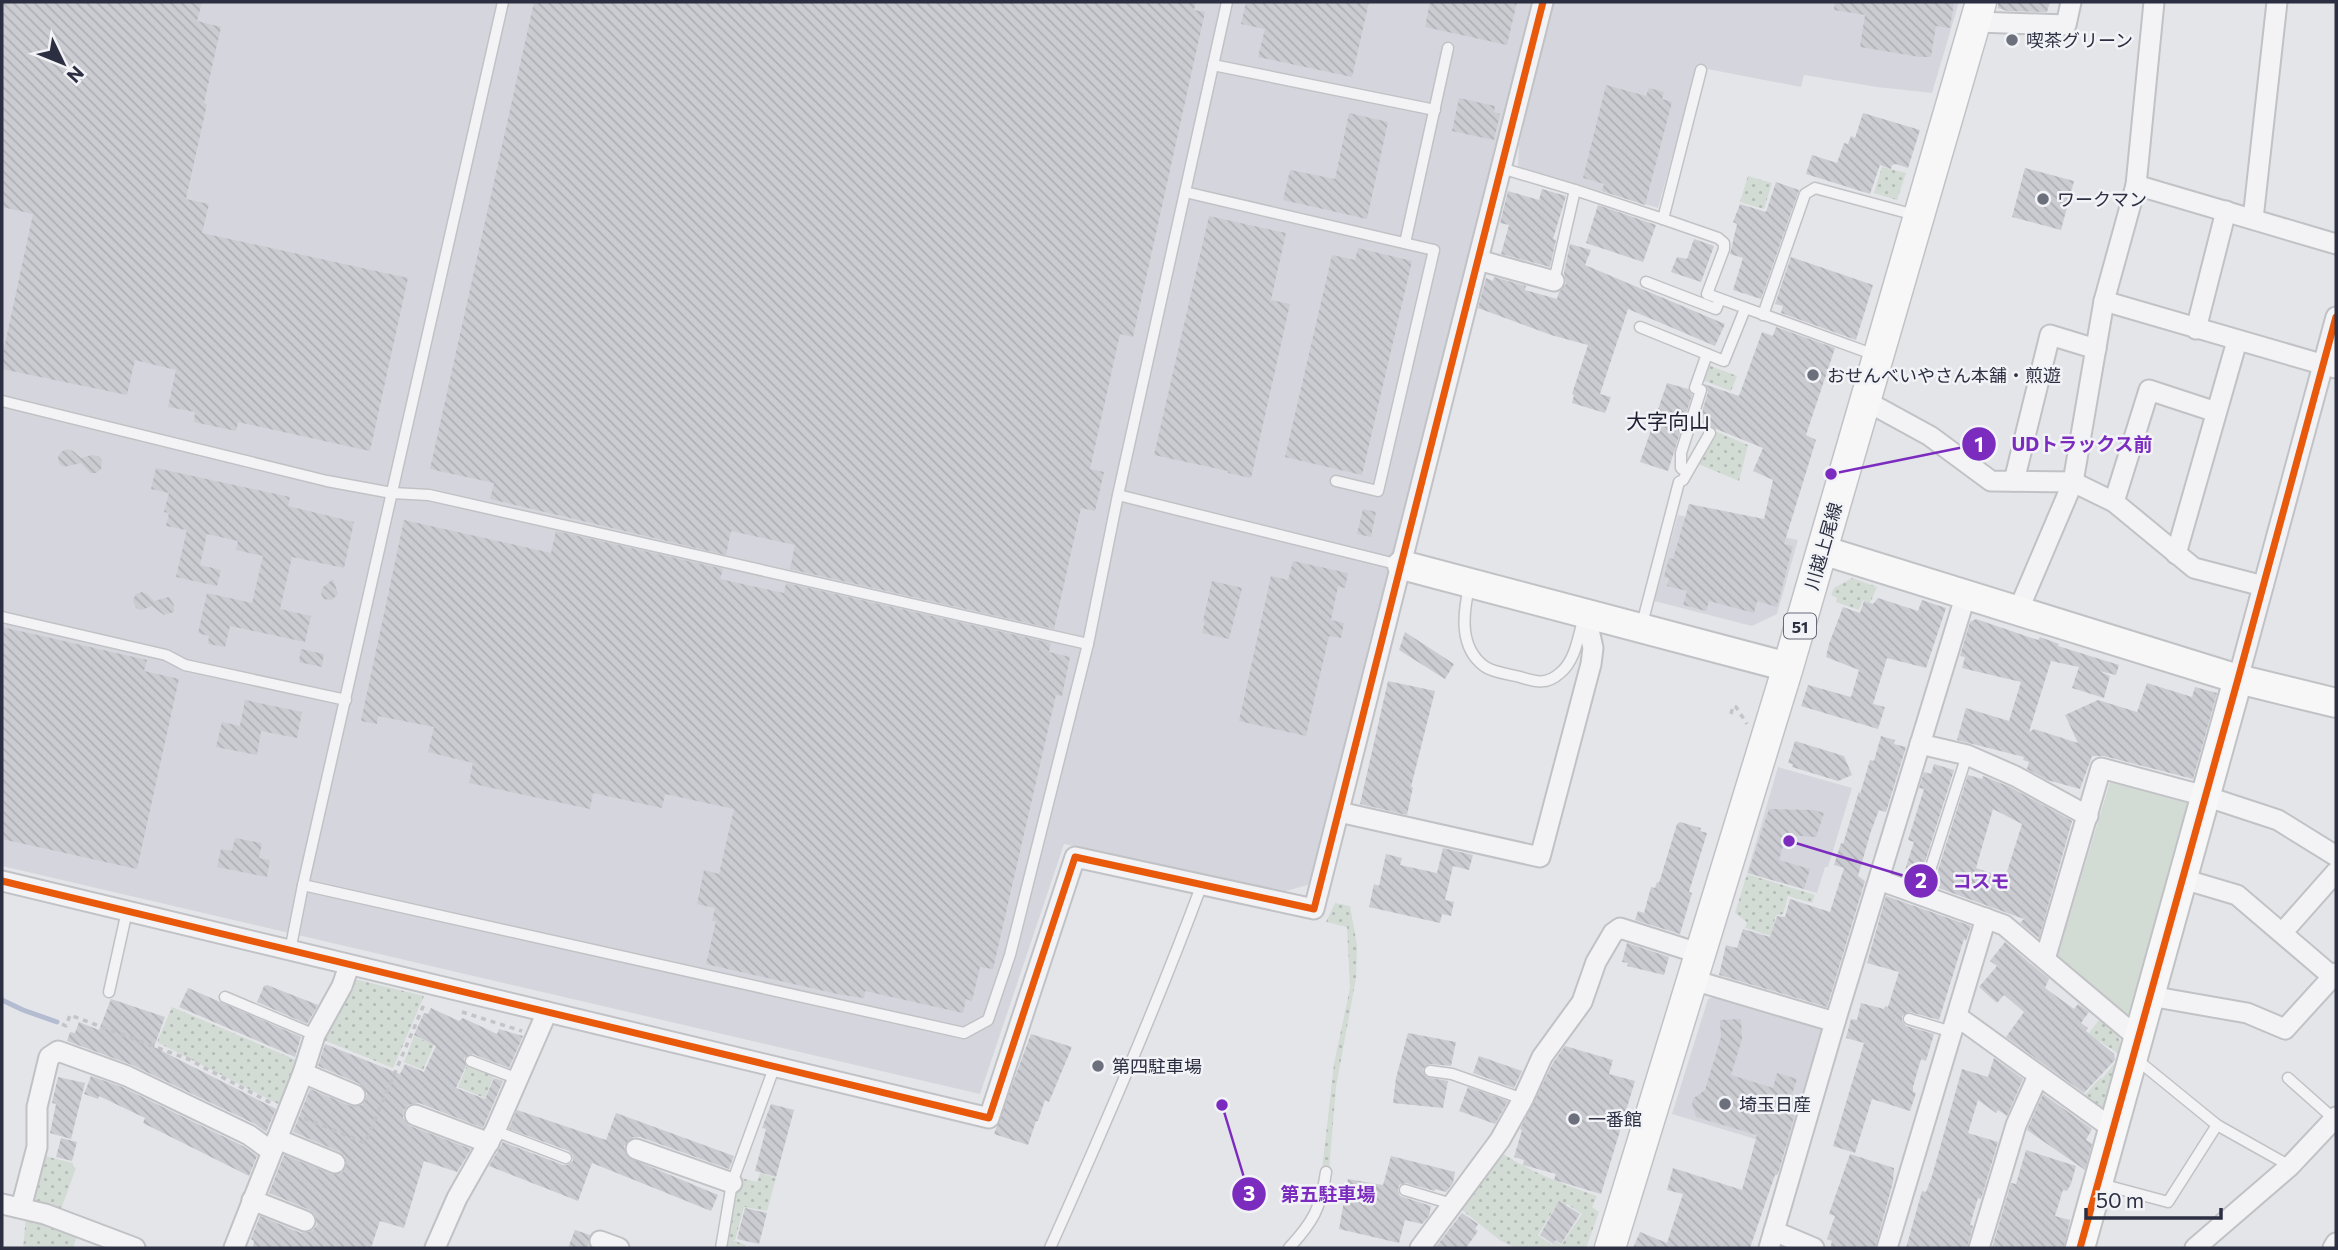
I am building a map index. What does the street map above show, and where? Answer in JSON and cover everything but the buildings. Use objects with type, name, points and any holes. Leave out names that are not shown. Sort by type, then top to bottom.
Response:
[{"type":"main road","name":"川越上尾線","points":[[1610,1248],[1788,667],[1979,12]]},
{"type":"street","points":[[2,881],[989,1118],[1075,857],[1314,909],[1543,2]]},
{"type":"street","points":[[1979,12],[2066,25],[2071,2]]},
{"type":"street","points":[[2018,611],[2073,482],[2104,301],[2136,185],[2154,2]]},
{"type":"street","points":[[2253,219],[2277,2]]},
{"type":"street","points":[[2136,185],[2336,244]]},
{"type":"street","points":[[2196,329],[2226,211]]},
{"type":"street","points":[[1478,260],[1554,281]]},
{"type":"street","points":[[2104,301],[2330,366]]},
{"type":"street","points":[[2080,1248],[2263,586],[2330,366],[2336,317]]},
{"type":"street","points":[[2014,481],[2050,335],[2096,349]]},
{"type":"street","points":[[2176,554],[2237,341]]},
{"type":"street","points":[[2113,502],[2149,390],[2216,412]]},
{"type":"street","points":[[1866,401],[1930,436],[1991,481],[2073,482],[2113,502],[2194,568],[2263,586]]},
{"type":"street","points":[[1822,550],[2238,679],[2336,703]]},
{"type":"street","points":[[1402,565],[1788,667]]},
{"type":"street","points":[[1814,1248],[1772,1240],[1835,1022],[1966,594]]},
{"type":"street","points":[[1339,813],[1540,857],[1591,664],[1593,648],[1585,612]]},
{"type":"street","points":[[1920,744],[1967,755],[2015,776],[2088,816]]},
{"type":"street","points":[[2045,959],[2101,768],[2205,796],[2278,820],[2336,856]]},
{"type":"street","points":[[2282,933],[2336,872]]},
{"type":"street","points":[[2150,996],[2247,1013],[2285,1029],[2334,975],[2237,895],[2183,879]]},
{"type":"street","points":[[1879,880],[2004,925],[2045,959],[2136,1048]]},
{"type":"street","points":[[1887,1248],[1986,918]]},
{"type":"street","points":[[1420,1248],[1500,1140],[1542,1057],[1582,1002],[1596,962],[1613,933],[1620,928],[1697,967],[1835,1022]]},
{"type":"street","points":[[234,1248],[303,1073],[315,1035],[342,986],[349,966]]},
{"type":"street","points":[[435,1248],[457,1198],[492,1137],[547,1012]]},
{"type":"street","points":[[1955,1024],[2038,1076],[2113,1129]]},
{"type":"street","points":[[21,1208],[37,1147],[37,1107],[49,1057],[58,1051],[127,1076],[249,1135],[335,1163]]},
{"type":"street","points":[[303,1073],[355,1095]]},
{"type":"street","points":[[1979,1248],[2016,1125],[2038,1076]]},
{"type":"street","points":[[415,1115],[492,1137]]},
{"type":"street","points":[[2195,1248],[2290,1167],[2335,1118]]},
{"type":"street","points":[[636,1149],[732,1183]]},
{"type":"street","points":[[252,1200],[305,1221]]},
{"type":"street","points":[[2,1204],[45,1214],[135,1248]]},
{"type":"street","points":[[600,1241],[619,1248]]},
{"type":"street","points":[[2333,1248],[2336,1243]]},
{"type":"lane","points":[[290,951],[503,2]]},
{"type":"lane","points":[[303,885],[964,1033],[988,1020],[1010,955],[1088,644],[1118,495],[1227,2]]},
{"type":"lane","points":[[1405,243],[1448,48]]},
{"type":"lane","points":[[1213,65],[1435,110]]},
{"type":"lane","points":[[1663,219],[1701,70]]},
{"type":"lane","points":[[1501,168],[1718,238],[1724,243],[1724,248],[1707,294],[1879,357]]},
{"type":"lane","points":[[1763,315],[1805,194],[1815,188],[1919,216]]},
{"type":"lane","points":[[1554,281],[1576,190]]},
{"type":"lane","points":[[1185,192],[1434,250],[1378,491],[1336,481]]},
{"type":"lane","points":[[1646,282],[1716,309],[1720,299]]},
{"type":"lane","points":[[1640,327],[1724,361],[1745,309]]},
{"type":"lane","points":[[1687,471],[1681,468],[1681,453],[1701,390],[1695,388],[1707,354]]},
{"type":"lane","points":[[2,401],[327,481],[392,493],[429,495],[1088,644]]},
{"type":"lane","points":[[1641,628],[1679,482],[1710,433]]},
{"type":"lane","points":[[1118,495],[1402,565]]},
{"type":"lane","points":[[1469,583],[1464,611],[1468,646],[1485,667],[1538,682],[1550,680],[1562,672],[1573,657],[1585,612]]},
{"type":"lane","points":[[2,617],[166,654],[185,665],[346,700]]},
{"type":"lane","points":[[1922,895],[1967,755]]},
{"type":"lane","points":[[1050,1248],[1171,967],[1202,884]]},
{"type":"lane","points":[[109,992],[127,911]]},
{"type":"lane","points":[[225,997],[315,1035]]},
{"type":"lane","points":[[1909,1019],[1955,1024]]},
{"type":"lane","points":[[2136,1048],[2217,1125],[2290,1167]]},
{"type":"lane","points":[[471,1061],[518,1079]]},
{"type":"lane","points":[[721,1248],[732,1183],[774,1068]]},
{"type":"lane","points":[[1430,1071],[1452,1074],[1523,1099]]},
{"type":"lane","points":[[2288,1078],[2335,1118]]},
{"type":"lane","points":[[2098,1183],[2168,1202],[2217,1125]]},
{"type":"lane","points":[[492,1137],[566,1158]]},
{"type":"lane","points":[[1289,1248],[1308,1226],[1322,1198],[1326,1172]]},
{"type":"lane","points":[[1405,1190],[1453,1204]]},
{"type":"path","points":[[1731,714],[1733,706],[1736,707],[1748,725]]},
{"type":"path","points":[[62,1024],[66,1026],[70,1015],[152,1044],[188,1059],[288,1111],[365,1143],[425,1001]]},
{"type":"path","points":[[450,1009],[537,1036]]},
{"type":"shaded area","points":[[2,2],[1536,2],[1311,884],[1279,893],[1064,844],[980,1094],[2,866]]},
{"type":"shaded area","points":[[1552,2],[1959,2],[1932,93],[1804,75],[1801,87],[1697,67],[1658,208],[1518,167],[1519,145]]},
{"type":"shaded area","points":[[1882,167],[1906,173],[1897,200],[1874,193]]},
{"type":"shaded area","points":[[1748,176],[1772,183],[1764,209],[1740,202]]},
{"type":"shaded area","points":[[1708,365],[1737,376],[1731,391],[1702,380]]},
{"type":"shaded area","points":[[1715,431],[1748,445],[1739,481],[1696,463]]},
{"type":"shaded area","points":[[1678,515],[1798,540],[1777,614],[1752,626],[1654,601]]},
{"type":"shaded area","points":[[1852,578],[1877,587],[1870,603],[1863,600],[1859,610],[1836,602],[1837,598],[1831,595],[1834,588]]},
{"type":"shaded area","points":[[1778,767],[1852,788],[1828,867],[1825,867],[1817,893],[1747,873]]},
{"type":"shaded area","points":[[2111,779],[2193,804],[2130,1017],[2057,957]]},
{"type":"shaded area","points":[[1747,874],[1815,895],[1812,903],[1788,896],[1783,914],[1776,915],[1771,936],[1745,928],[1747,922],[1735,913]]},
{"type":"shaded area","points":[[1335,903],[1350,906],[1357,945],[1356,978],[1336,1087],[1329,1171],[1322,1170],[1334,1064],[1350,988],[1347,927],[1326,922]]},
{"type":"shaded area","points":[[354,979],[424,996],[393,1068],[321,1039]]},
{"type":"shaded area","points":[[1715,996],[1820,1027],[1824,1035],[1788,1149],[1672,1114],[1708,999]]},
{"type":"shaded area","points":[[172,1007],[301,1062],[284,1107],[157,1042]]},
{"type":"shaded area","points":[[2099,1020],[2117,1033],[2122,1047],[2119,1054],[2099,1041],[2082,1062],[2072,1055]]},
{"type":"shaded area","points":[[414,1036],[434,1045],[423,1070],[404,1062]]},
{"type":"shaded area","points":[[2116,1061],[2102,1110],[2084,1096]]},
{"type":"shaded area","points":[[467,1066],[494,1076],[485,1098],[458,1087]]},
{"type":"shaded area","points":[[1499,1151],[1546,1177],[1597,1196],[1592,1207],[1599,1212],[1586,1248],[1516,1248],[1501,1241],[1458,1207]],"holes":[[[1567,1204],[1582,1214],[1561,1245],[1556,1241],[1552,1245],[1538,1235],[1556,1206],[1564,1207]]]},
{"type":"shaded area","points":[[41,1155],[73,1163],[72,1166],[76,1168],[60,1212],[35,1204],[30,1196]]},
{"type":"shaded area","points":[[760,1173],[776,1178],[767,1211],[744,1207],[735,1240],[732,1240],[746,1245],[745,1248],[725,1248],[729,1219],[741,1178],[757,1182]]},
{"type":"shaded area","points":[[26,1216],[78,1234],[73,1248],[23,1248]]},
{"type":"waterway","points":[[2,1000],[57,1022]]},
{"type":"cycle path","points":[[2,881],[989,1118],[1075,857],[1314,909],[1543,2]]},
{"type":"cycle path","points":[[2080,1248],[2336,317]]},
{"type":"place","name":"喫茶グリーン","points":[[2012,40]]},
{"type":"place","name":"ワークマン","points":[[2043,199]]},
{"type":"place","name":"おせんべいやさん本舗・煎遊","points":[[1813,375]]},
{"type":"place","name":"UDトラックス前","points":[[1831,474]]},
{"type":"place","name":"コスモ","points":[[1789,841]]},
{"type":"place","name":"第四駐車場","points":[[1098,1066]]},
{"type":"place","name":"埼玉日産","points":[[1725,1104]]},
{"type":"place","name":"第五駐車場","points":[[1222,1105]]},
{"type":"place","name":"一番館","points":[[1574,1119]]},
{"type":"district","name":"大字向山","points":[[1668,420]]}]
